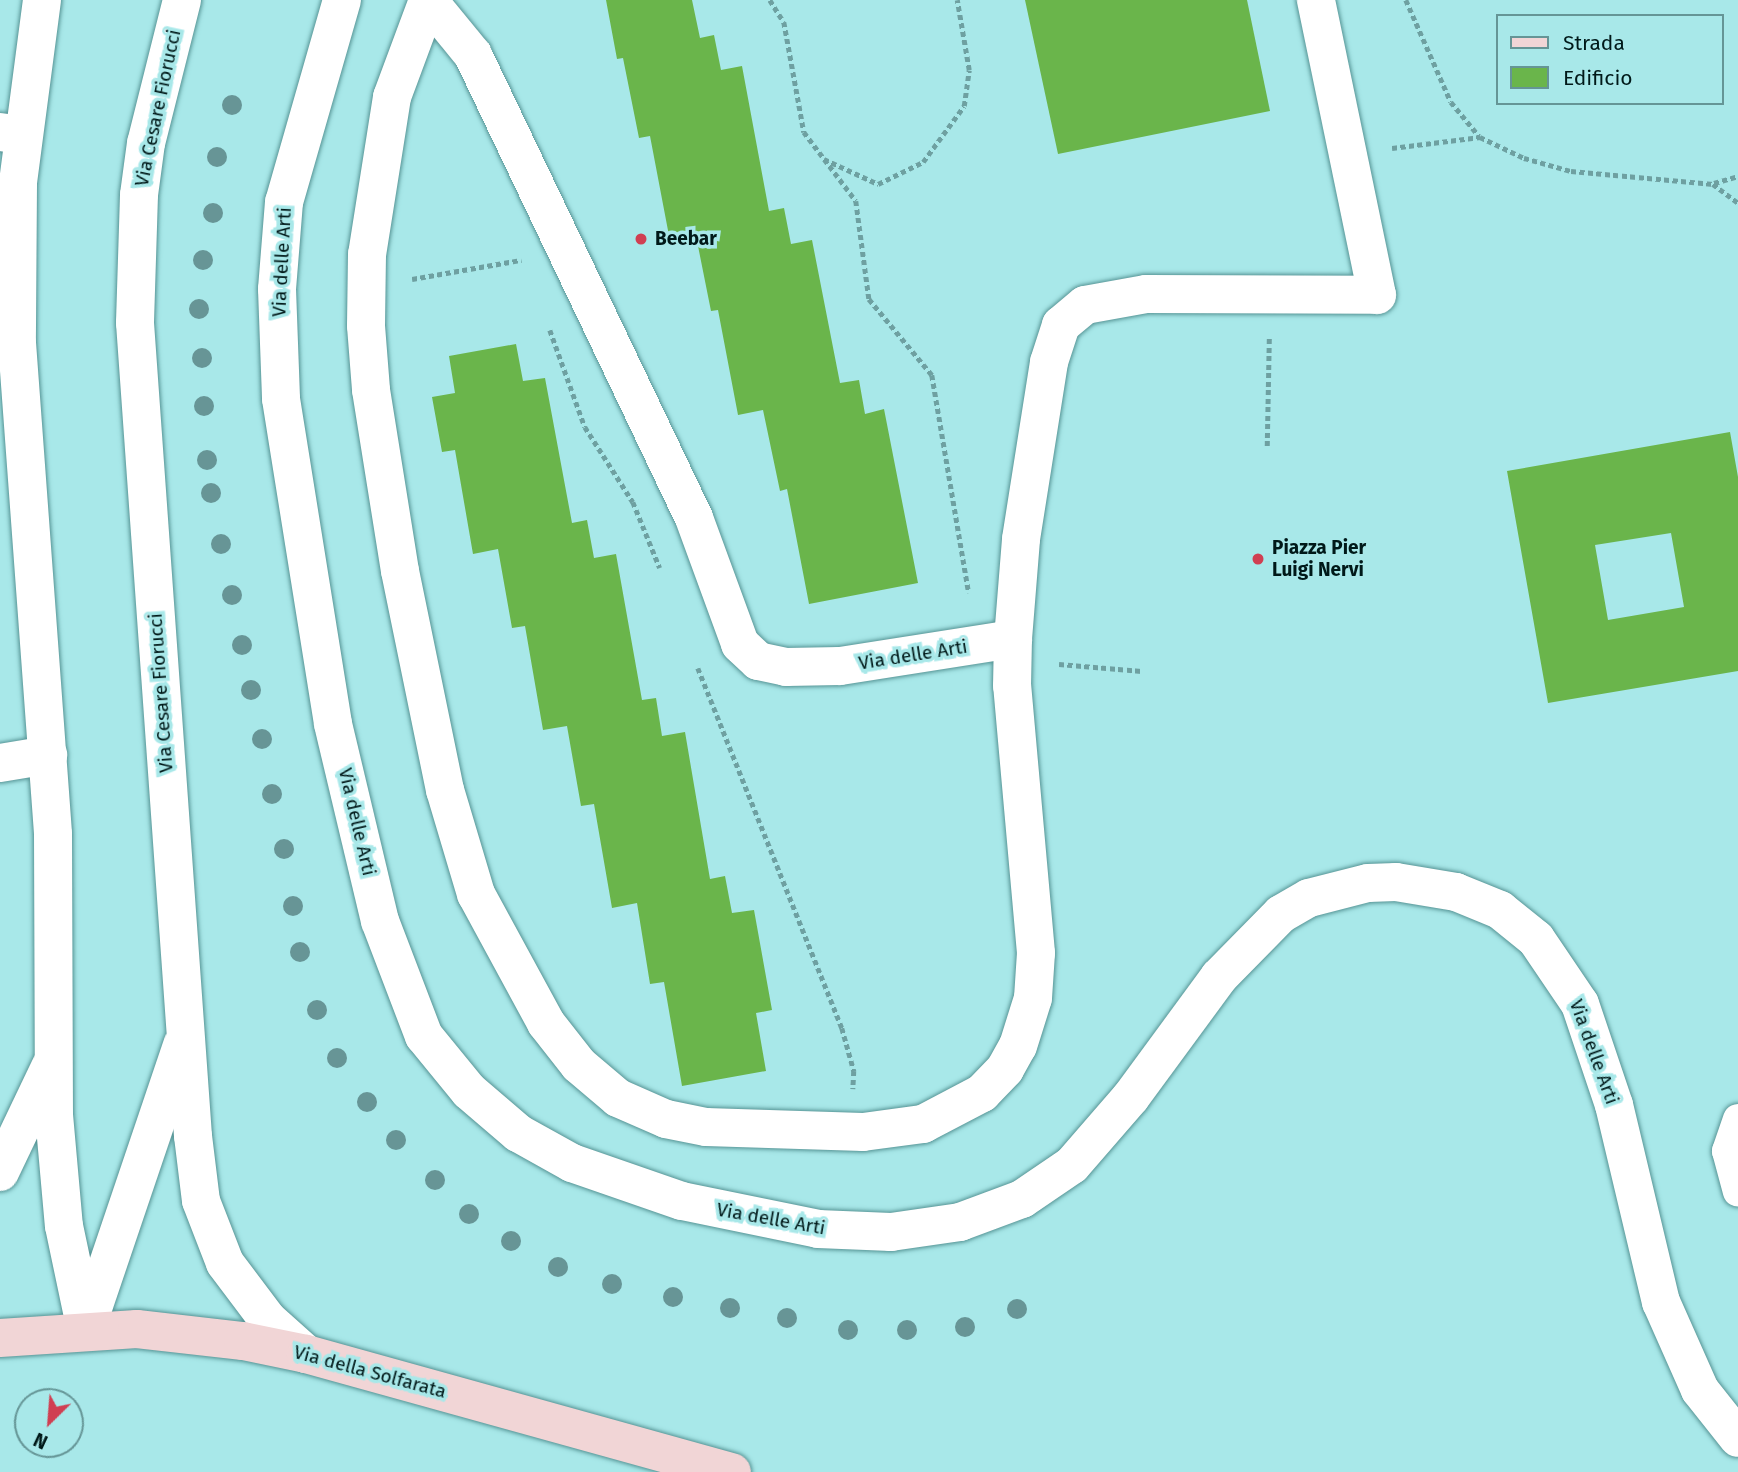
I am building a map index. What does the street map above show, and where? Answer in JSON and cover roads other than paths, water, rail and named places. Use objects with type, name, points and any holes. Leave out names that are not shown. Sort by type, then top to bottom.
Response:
[{"type":"main road","name":"Via della Solfarata","points":[[0,1338],[86,1330],[190,1332],[306,1353],[732,1472]]},
{"type":"street","points":[[42,0],[11,134],[17,343],[53,834],[58,1177],[86,1330]]},
{"type":"street","name":"Via Cesare Fiorucci","points":[[182,0],[141,182],[135,323],[187,1030],[192,1136],[201,1201],[212,1232],[245,1293],[306,1353]]},
{"type":"street","name":"Via delle Arti","points":[[342,0],[284,202],[277,289],[281,399],[333,724],[380,920],[424,1036],[469,1091],[518,1133],[572,1163],[671,1199],[818,1229],[891,1232],[960,1222],[1022,1199],[1072,1165],[1131,1097],[1219,977],[1281,914],[1309,898],[1368,883],[1396,882],[1456,892],[1500,911],[1536,939],[1580,1004],[1614,1105],[1661,1302],[1700,1390],[1738,1438]]},
{"type":"street","points":[[428,0],[392,97],[367,254],[366,287],[373,403],[400,571],[445,790],[477,894],[546,1023],[591,1077],[618,1098],[666,1119],[706,1127],[850,1131],[923,1124],[955,1110],[1005,1069],[1027,1023],[1037,979],[1037,953],[1001,648],[1049,362],[1061,325],[1085,305],[1114,298],[1377,295],[1316,0]]},
{"type":"street","name":"Via delle Arti","points":[[428,0],[473,55],[694,518],[740,643],[758,661],[786,667],[840,666],[1001,648]]},
{"type":"street","points":[[0,763],[48,755]]},
{"type":"street","points":[[86,1330],[187,1030]]},
{"type":"street","points":[[0,1172],[55,1056]]},
{"type":"lane","points":[[1738,1119],[1727,1151],[1738,1192]]},
{"type":"place","name":"Beebar","points":[[641,239]]},
{"type":"place","name":"Piazza Pier Luigi Nervi","points":[[1258,559]]}]
